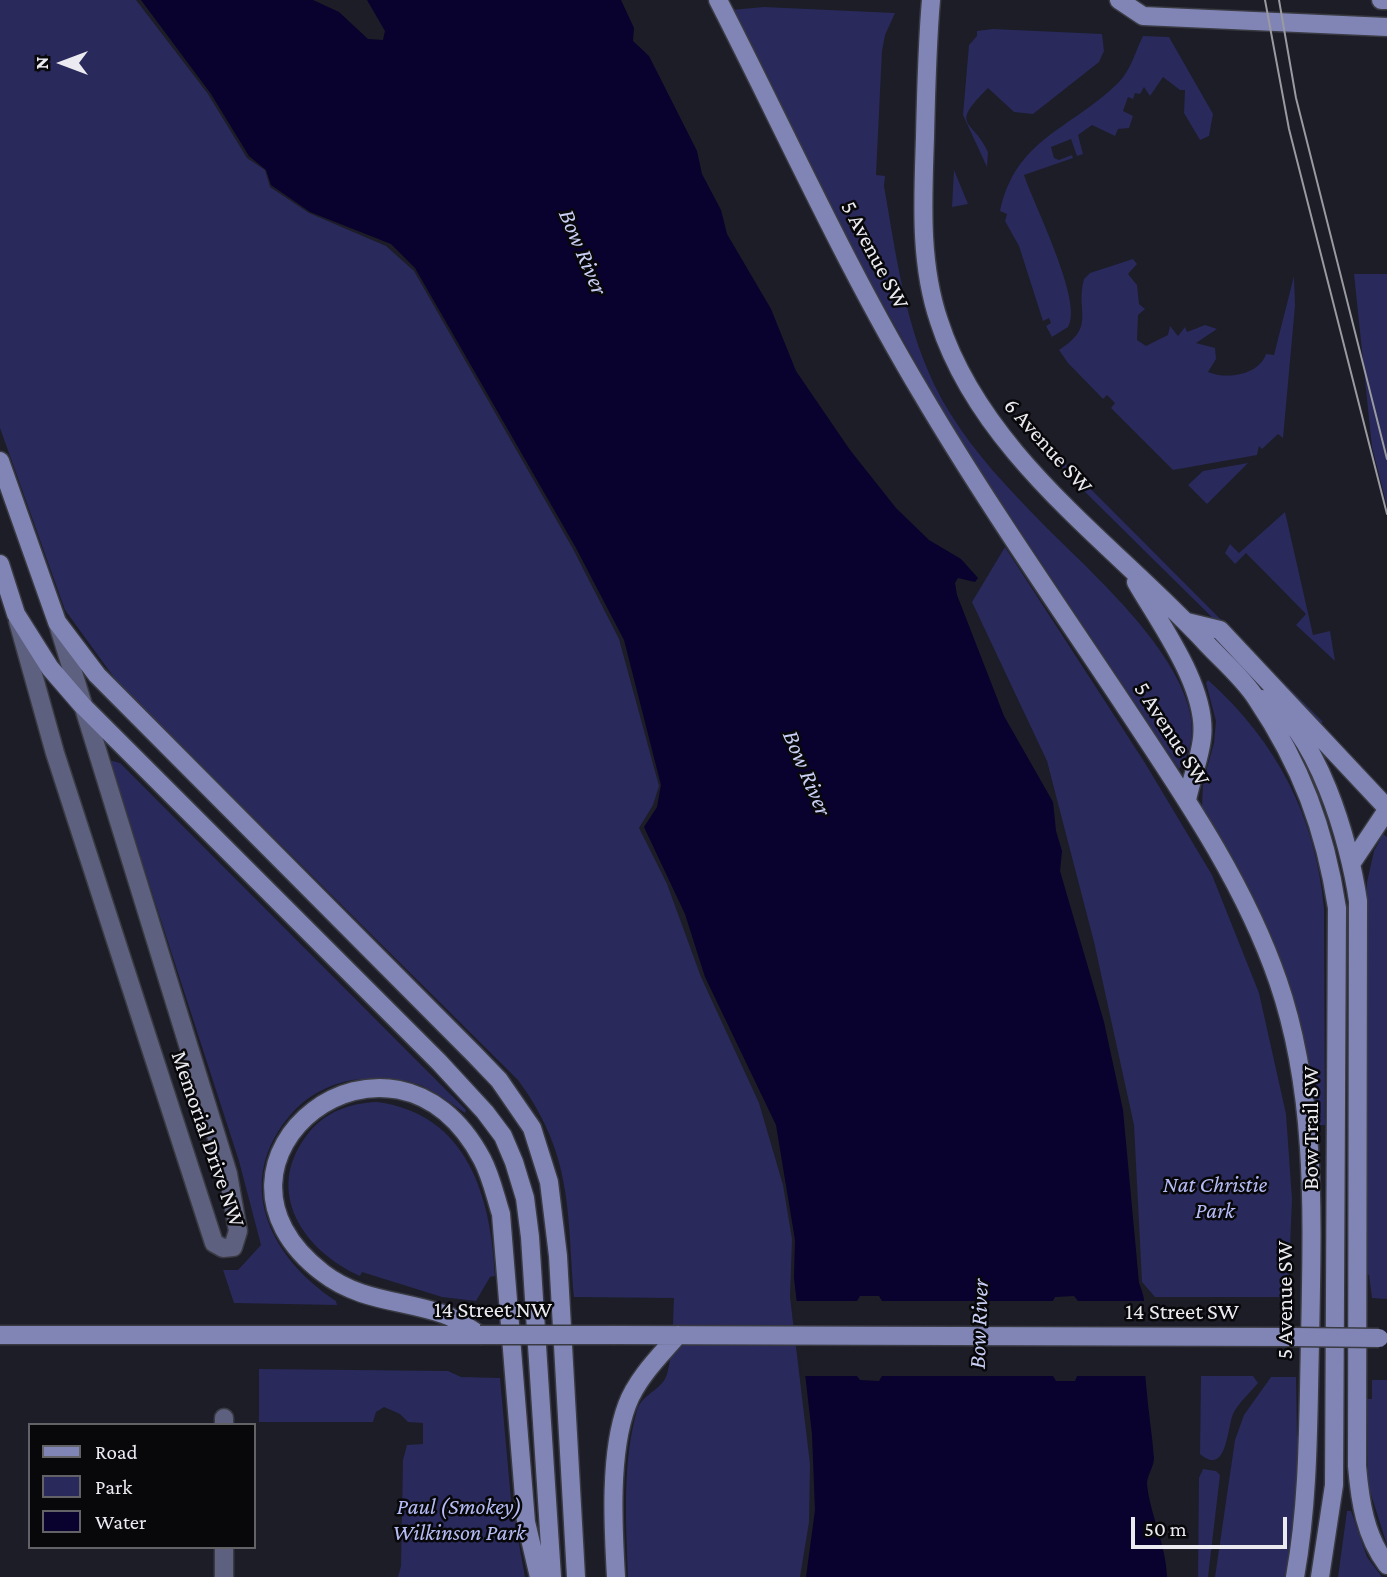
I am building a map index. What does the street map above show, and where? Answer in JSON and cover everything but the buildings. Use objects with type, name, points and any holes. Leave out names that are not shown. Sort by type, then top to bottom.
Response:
[{"type":"main road","name":"5 Avenue SW","points":[[718,0],[814,193],[921,393],[1187,800],[1240,891],[1278,981],[1296,1051],[1309,1130],[1311,1268],[1308,1486],[1295,1577]]},
{"type":"main road","name":"6 Avenue SW","points":[[931,0],[922,211],[925,260],[938,320],[956,365],[1001,436],[1186,622],[1255,696]]},
{"type":"main road","points":[[1119,0],[1143,16],[1387,27]]},
{"type":"main road","points":[[1381,0],[1387,0]]},
{"type":"main road","name":"Memorial Drive NW","points":[[0,461],[57,622],[125,705],[499,1080],[531,1128],[549,1182],[558,1256],[576,1577]]},
{"type":"main road","points":[[1126,563],[1191,679],[1200,705],[1202,738],[1187,800]]},
{"type":"main road","name":"Memorial Drive NW","points":[[0,564],[16,614],[50,668],[82,705],[439,1062],[503,1136],[525,1198],[528,1224],[552,1577]]},
{"type":"main road","points":[[1186,622],[1220,630],[1387,809],[1353,861]]},
{"type":"main road","points":[[1255,696],[1272,704],[1311,755],[1328,789],[1353,861],[1358,914],[1357,1466],[1360,1501],[1370,1535],[1387,1565]]},
{"type":"main road","name":"Bow Trail SW","points":[[1255,696],[1290,756],[1315,807],[1329,854],[1337,908],[1334,1485],[1320,1577]]},
{"type":"main road","points":[[480,1335],[444,1314],[398,1305],[348,1288],[324,1274],[288,1237],[275,1197],[279,1153],[296,1125],[323,1101],[367,1088],[390,1089],[415,1097],[445,1113],[458,1125],[489,1175],[501,1214],[526,1522],[539,1577]]},
{"type":"main road","name":"14 Street NW","points":[[0,1335],[985,1335]]},
{"type":"main road","points":[[616,1577],[615,1498],[621,1428],[636,1386],[678,1335]]},
{"type":"main road","name":"14 Street SW","points":[[985,1335],[1384,1338]]},
{"type":"street","name":"Memorial Drive NW","points":[[16,614],[55,753],[214,1242],[223,1248],[233,1247],[238,1231],[228,1174],[57,622]]},
{"type":"street","points":[[224,1549],[224,1577]]},
{"type":"green space","points":[[0,0],[136,0],[208,94],[247,158],[265,170],[270,187],[309,213],[386,246],[414,271],[573,549],[619,639],[659,786],[653,805],[639,828],[667,884],[701,977],[759,1103],[783,1185],[792,1239],[790,1297],[810,1464],[809,1522],[800,1577],[628,1577],[626,1493],[632,1430],[639,1405],[662,1383],[668,1372],[674,1298],[574,1297],[568,1210],[558,1159],[536,1107],[518,1080],[118,683],[65,610],[0,428]]},
{"type":"green space","points":[[764,7],[895,13],[885,35],[882,51],[876,175],[885,176],[884,186],[906,303],[924,360],[950,413],[981,457],[1120,602],[1149,636],[1173,671],[1188,706],[1192,739],[1179,769],[959,440],[857,258],[731,10]]},
{"type":"green space","points":[[993,29],[1102,34],[1104,51],[1099,62],[1033,114],[1014,112],[988,88],[966,117],[988,152],[987,167],[963,115],[969,45],[977,36],[977,31]]},
{"type":"green space","points":[[1143,36],[1169,37],[1213,114],[1209,136],[1200,140],[1184,113],[1185,90],[1180,90],[1163,77],[1150,96],[1144,87],[1140,94],[1135,93],[1133,99],[1128,97],[1123,111],[1133,116],[1129,128],[1118,129],[1115,136],[1092,125],[1078,135],[1083,154],[1077,156],[1071,139],[1051,147],[1054,158],[1059,160],[1072,155],[1073,158],[1024,175],[1056,253],[1069,297],[1071,315],[1068,327],[1052,337],[1046,326],[1051,323],[1049,318],[1043,321],[1019,246],[1005,221],[1007,214],[1000,211],[1018,167],[1047,137],[1118,83],[1130,67]]},
{"type":"green space","points":[[954,170],[968,204],[952,207]]},
{"type":"green space","points":[[1133,259],[1137,264],[1128,274],[1137,285],[1139,304],[1145,309],[1138,315],[1137,340],[1146,346],[1168,335],[1170,326],[1178,336],[1185,327],[1187,332],[1205,325],[1217,329],[1196,343],[1215,348],[1216,359],[1208,372],[1224,376],[1250,371],[1257,367],[1266,354],[1274,355],[1294,276],[1295,306],[1283,438],[1278,434],[1262,449],[1259,446],[1257,455],[1173,470],[1111,408],[1115,403],[1107,395],[1103,399],[1068,363],[1059,350],[1071,341],[1081,326],[1084,279],[1090,273]]},
{"type":"green space","points":[[1354,274],[1387,274],[1387,506],[1372,447]]},
{"type":"green space","points":[[1012,410],[1323,722],[1320,724],[1076,483],[1076,479],[1059,465]]},
{"type":"green space","points":[[1248,463],[1207,504],[1188,485],[1203,471]]},
{"type":"green space","points":[[1285,512],[1313,635],[1330,631],[1335,661],[1296,625],[1306,614],[1246,553],[1235,564],[1225,553],[1230,544],[1239,553]]},
{"type":"green space","name":"Nat Christie Park","points":[[1005,547],[1145,763],[1212,875],[1259,993],[1286,1114],[1292,1199],[1288,1297],[1155,1297],[1142,1282],[1134,1125],[1094,942],[1047,761],[972,602]]},
{"type":"green space","points":[[1208,680],[1254,729],[1273,755],[1302,812],[1312,843],[1320,875],[1324,909],[1325,1125],[1314,1125],[1235,867],[1202,808],[1203,782],[1214,743],[1216,721],[1206,683]]},
{"type":"green space","points":[[109,760],[120,763],[466,1110],[465,1113],[438,1094],[414,1083],[387,1079],[346,1081],[326,1088],[308,1099],[292,1113],[274,1139],[264,1165],[262,1191],[266,1216],[292,1263],[336,1301],[337,1305],[234,1303],[223,1270],[238,1270],[261,1245],[239,1161]]},
{"type":"green space","points":[[1383,834],[1387,837],[1387,1299],[1372,1298],[1369,1275],[1365,1274],[1367,882],[1374,851]]},
{"type":"green space","points":[[377,1102],[408,1110],[433,1123],[453,1141],[469,1164],[488,1217],[495,1276],[490,1277],[476,1301],[442,1297],[362,1272],[360,1276],[322,1251],[296,1218],[290,1198],[289,1178],[294,1156],[307,1135],[321,1120],[338,1110]]},
{"type":"green space","name":"Paul (Smokey) Wilkinson Park","points":[[259,1369],[448,1371],[461,1377],[500,1378],[511,1500],[525,1577],[398,1577],[401,1566],[403,1460],[407,1445],[423,1444],[423,1423],[408,1422],[400,1414],[384,1407],[376,1412],[373,1422],[259,1422]]},
{"type":"green space","points":[[1201,1376],[1253,1376],[1258,1383],[1235,1410],[1224,1448],[1216,1459],[1200,1454]]},
{"type":"green space","points":[[1271,1377],[1296,1377],[1297,1436],[1302,1438],[1289,1577],[1215,1577],[1235,1440],[1244,1415]]},
{"type":"green space","points":[[1372,1380],[1387,1380],[1387,1545],[1368,1485],[1367,1399],[1372,1399]]},
{"type":"green space","points":[[1203,1469],[1216,1471],[1220,1475],[1208,1577],[1198,1577],[1199,1478]]},
{"type":"green space","points":[[1347,1511],[1351,1511],[1367,1557],[1382,1577],[1338,1577]]},
{"type":"water","name":"Bow River","points":[[141,0],[313,0],[339,12],[368,39],[383,40],[385,31],[367,0],[621,0],[634,28],[633,41],[649,56],[697,151],[702,174],[721,210],[727,234],[771,309],[796,371],[850,450],[896,508],[929,540],[961,559],[978,578],[975,582],[958,578],[955,583],[957,595],[1004,716],[1053,802],[1056,831],[1062,851],[1060,871],[1104,1022],[1123,1110],[1139,1283],[1146,1319],[1145,1371],[1154,1458],[1147,1484],[1164,1553],[1167,1577],[806,1577],[815,1510],[812,1434],[794,1278],[795,1240],[776,1125],[705,977],[685,914],[644,827],[657,807],[661,785],[624,640],[576,548],[415,268],[391,244],[310,212],[271,185],[266,170],[249,156],[211,94]]},
{"type":"pier","points":[[860,1296],[879,1296],[882,1301],[1053,1301],[1055,1297],[1074,1296],[1078,1301],[1149,1301],[1149,1376],[1077,1376],[1075,1381],[1056,1381],[1053,1376],[882,1376],[879,1381],[860,1380],[857,1376],[802,1376],[793,1301],[857,1301]]},
{"type":"tram line","points":[[1265,0],[1289,129],[1387,514]]},
{"type":"tram line","points":[[1279,0],[1296,98],[1387,459]]}]
